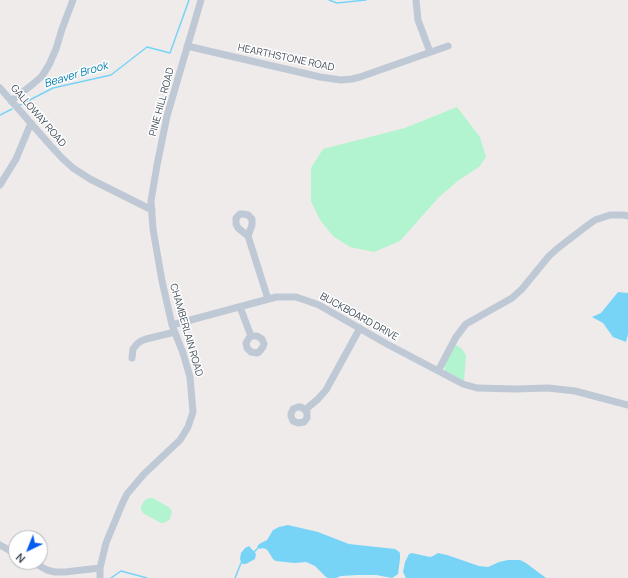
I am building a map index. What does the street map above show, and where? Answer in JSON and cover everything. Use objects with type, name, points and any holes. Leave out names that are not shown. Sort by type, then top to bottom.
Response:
[{"type":"street","points":[[11,101],[42,76],[56,50],[73,0]]},
{"type":"street","name":"PINE HILL ROAD","points":[[152,210],[152,192],[167,116],[201,0]]},
{"type":"street","points":[[416,0],[418,20],[430,52]]},
{"type":"street","name":"HEARTHSTONE ROAD","points":[[187,46],[341,80],[360,77],[448,46]]},
{"type":"street","name":"GALLOWAY ROAD","points":[[0,88],[50,145],[73,168],[90,179],[152,210]]},
{"type":"street","points":[[0,185],[16,159],[31,123]]},
{"type":"street","name":"CHAMBERLAIN ROAD","points":[[100,578],[100,568],[106,543],[123,502],[143,474],[180,440],[188,427],[194,412],[190,377],[174,328],[162,281],[152,210]]},
{"type":"street","points":[[438,371],[456,337],[466,324],[512,298],[528,282],[549,256],[558,248],[595,220],[610,215],[628,216]]},
{"type":"street","points":[[248,236],[268,299]]},
{"type":"street","name":"BUCKBOARD DRIVE","points":[[132,358],[133,349],[141,341],[174,328],[268,299],[284,296],[296,297],[319,306],[438,371],[472,387],[515,389],[548,388],[575,391],[628,405]]},
{"type":"street","points":[[240,307],[251,336]]},
{"type":"street","points":[[306,410],[326,390],[360,328]]},
{"type":"street","points":[[47,570],[65,572],[100,568]]},
{"type":"green space","points":[[457,107],[480,137],[486,157],[479,167],[459,180],[439,197],[400,241],[374,252],[350,247],[333,236],[320,220],[311,201],[311,168],[323,149],[405,128]]},
{"type":"green space","points":[[455,344],[462,349],[466,355],[464,381],[445,371],[444,366]]},
{"type":"green space","points":[[153,498],[170,508],[172,512],[170,519],[161,523],[143,513],[141,506],[145,500]]},
{"type":"water","points":[[618,292],[628,293],[628,334],[626,342],[613,337],[603,323],[592,317],[601,313]]},
{"type":"water","points":[[288,525],[318,532],[349,544],[395,549],[400,553],[398,574],[392,578],[376,575],[358,575],[328,578],[315,566],[306,562],[294,563],[276,561],[266,549],[260,549],[257,547],[259,544],[267,540],[273,530]]},
{"type":"water","points":[[249,546],[256,554],[255,559],[243,564],[240,559],[241,553]]},
{"type":"water","points":[[412,553],[430,557],[438,553],[479,566],[488,567],[508,560],[520,560],[546,578],[406,578],[403,572],[405,562],[409,554]]},
{"type":"waterway","name":"Beaver Brook","points":[[20,105],[53,88],[111,75],[147,47],[170,53],[189,0]]},
{"type":"waterway","name":"Beaver Brook","points":[[329,0],[337,3],[366,0]]},
{"type":"waterway","name":"Beaver Brook","points":[[0,115],[12,109]]},
{"type":"waterway","points":[[253,553],[258,548]]},
{"type":"waterway","points":[[235,578],[241,563],[243,562]]},
{"type":"waterway","points":[[111,578],[121,571],[147,578]]}]
